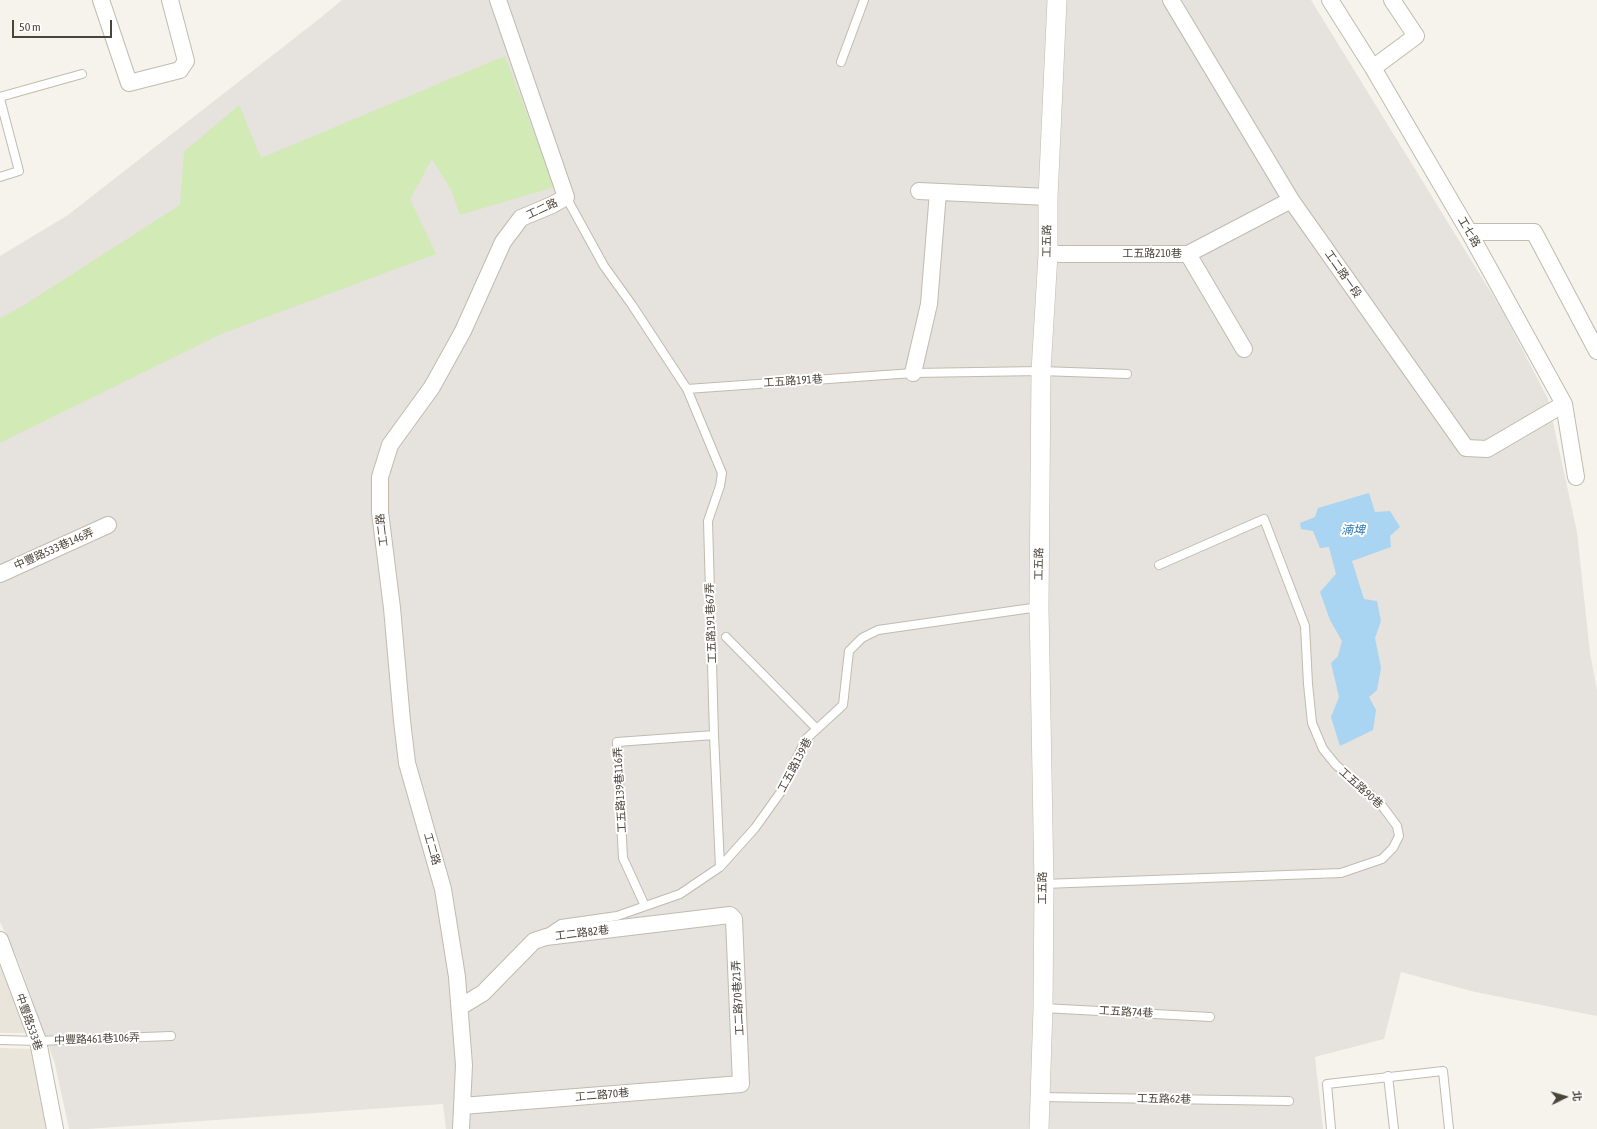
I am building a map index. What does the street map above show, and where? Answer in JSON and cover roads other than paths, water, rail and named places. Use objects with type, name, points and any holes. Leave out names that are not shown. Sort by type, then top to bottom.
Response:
[{"type":"street","points":[[101,0],[129,83],[180,70],[186,61],[170,0]]},
{"type":"street","name":"工二路","points":[[461,1129],[464,1064],[458,977],[443,889],[407,763],[392,608],[380,512],[380,477],[390,445],[432,387],[463,331],[503,242],[521,218],[552,205],[566,197],[499,0]]},
{"type":"street","name":"工五路","points":[[1038,1129],[1043,1008],[1044,884],[1039,607],[1041,371],[1048,254],[1048,197],[1057,0]]},
{"type":"street","name":"工二路一段","points":[[1171,0],[1291,200],[1466,448],[1487,449],[1564,404]]},
{"type":"street","name":"工七路","points":[[1330,0],[1373,68],[1469,232],[1564,404],[1576,477]]},
{"type":"street","points":[[1373,68],[1416,36],[1392,0]]},
{"type":"street","points":[[919,191],[1048,197]]},
{"type":"street","points":[[913,373],[929,304],[938,192]]},
{"type":"street","name":"工五路210巷","points":[[1048,254],[1188,254],[1291,200]]},
{"type":"street","points":[[1469,232],[1534,232],[1597,351]]},
{"type":"street","points":[[1188,254],[1244,349]]},
{"type":"street","name":"中豐路533巷146弄","points":[[0,574],[108,525]]},
{"type":"street","name":"工二路82巷","points":[[534,941],[546,937],[730,915]]},
{"type":"street","name":"工二路70巷21弄","points":[[730,915],[734,919],[741,1084]]},
{"type":"street","name":"中豐路533巷","points":[[0,940],[38,1041],[55,1129]]},
{"type":"street","points":[[460,1007],[483,992],[534,941]]},
{"type":"street","name":"工二路70巷","points":[[462,1106],[741,1084]]},
{"type":"lane","points":[[841,62],[864,0]]},
{"type":"lane","points":[[0,177],[19,171],[0,98],[82,74]]},
{"type":"lane","points":[[566,197],[604,266],[632,305],[687,389]]},
{"type":"lane","name":"工五路191巷","points":[[687,389],[913,373],[1041,371],[1127,374]]},
{"type":"lane","name":"工五路191巷67弄","points":[[687,389],[722,473],[720,486],[708,521],[714,735],[720,867]]},
{"type":"lane","name":"工五路90巷","points":[[1044,884],[1341,873],[1382,860],[1393,848],[1399,836],[1397,826],[1380,803],[1336,765],[1323,749],[1312,723],[1305,626],[1264,519],[1160,565]]},
{"type":"lane","name":"工五路139巷","points":[[534,941],[561,924],[617,916],[680,894],[720,867],[755,828],[776,799],[806,739],[843,705],[850,651],[862,638],[878,630],[1039,607]]},
{"type":"lane","points":[[726,638],[817,729]]},
{"type":"lane","name":"工五路139巷116弄","points":[[645,906],[623,858],[617,742],[714,735]]},
{"type":"lane","name":"工五路74巷","points":[[1043,1008],[1210,1017]]},
{"type":"lane","name":"中豐路461巷106弄","points":[[0,1040],[38,1041],[171,1036]]},
{"type":"lane","points":[[1331,1129],[1327,1084],[1443,1071],[1449,1129]]},
{"type":"lane","points":[[1388,1076],[1394,1129]]},
{"type":"lane","name":"工五路62巷","points":[[1039,1097],[1290,1101]]},
{"type":"water","name":"湳埤","points":[[1369,493],[1375,512],[1390,511],[1400,527],[1390,536],[1391,547],[1352,561],[1364,599],[1377,601],[1381,621],[1375,638],[1381,668],[1377,690],[1369,697],[1376,710],[1373,730],[1340,746],[1331,717],[1339,697],[1331,663],[1338,656],[1342,641],[1330,620],[1320,592],[1336,574],[1329,547],[1320,548],[1313,531],[1301,529],[1300,523],[1315,517],[1318,508]]}]
